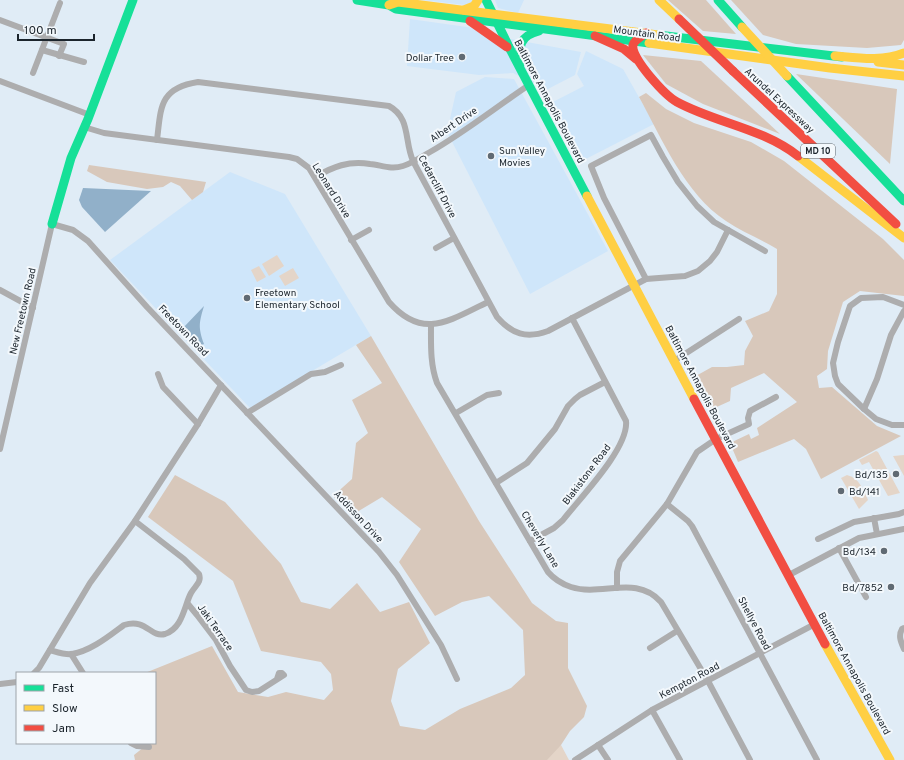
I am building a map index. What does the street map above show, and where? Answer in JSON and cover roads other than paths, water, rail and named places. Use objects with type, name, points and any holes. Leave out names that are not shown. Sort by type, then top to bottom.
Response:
[{"type":"main road","points":[[52,224],[68,166],[90,115],[133,0]]},
{"type":"main road","name":"Mountain Road","points":[[357,0],[389,5],[396,9],[646,33],[904,65]]},
{"type":"main road","points":[[478,0],[465,15],[511,50]]},
{"type":"main road","name":"Baltimore Annapolis Boulevard","points":[[486,0],[634,285],[815,624],[890,760]]},
{"type":"main road","name":"Arundel Expressway","points":[[659,0],[904,231]]},
{"type":"main road","name":"Arundel Expressway","points":[[718,0],[904,201]]},
{"type":"main road","name":"Mountain Road","points":[[495,19],[549,30],[635,42],[830,68],[904,76]]},
{"type":"main road","points":[[520,68],[519,50],[523,38],[531,32],[549,30]]},
{"type":"main road","points":[[646,33],[635,42],[633,50],[638,61],[656,85],[675,101],[703,114],[744,127],[768,138],[795,154],[904,238]]},
{"type":"main road","points":[[594,36],[624,49],[638,61]]},
{"type":"main road","points":[[835,56],[885,58],[895,57],[904,53]]},
{"type":"street","points":[[33,73],[60,3]]},
{"type":"street","points":[[0,20],[64,44],[59,56]]},
{"type":"street","points":[[42,50],[84,62]]},
{"type":"street","points":[[0,81],[90,115]]},
{"type":"street","name":"Cedarcliff Drive","points":[[157,140],[162,108],[168,95],[181,85],[198,82],[389,106],[401,114],[404,120],[409,149],[413,161],[488,302],[504,326],[516,333],[528,335],[539,334],[548,331],[646,279]]},
{"type":"street","name":"Albert Drive","points":[[315,177],[336,166],[347,163],[360,162],[393,168],[403,166],[449,141],[529,85]]},
{"type":"street","name":"Leonard Drive","points":[[84,127],[104,133],[297,159],[304,163],[315,177],[388,302],[395,310],[411,321],[419,324],[431,325],[453,319],[488,302]]},
{"type":"street","points":[[728,230],[717,252],[710,261],[698,271],[685,276],[646,279],[604,198],[591,166],[651,135],[663,157],[687,194],[714,222],[728,230],[765,252]]},
{"type":"street","points":[[592,205],[604,198]]},
{"type":"street","name":"New Freetown Road","points":[[0,449],[52,224]]},
{"type":"street","name":"Freetown Road","points":[[52,224],[73,230],[88,241],[147,307],[221,385]]},
{"type":"street","points":[[351,240],[369,230]]},
{"type":"street","points":[[436,248],[454,238]]},
{"type":"street","points":[[0,290],[33,308]]},
{"type":"street","points":[[904,305],[883,297],[861,298],[850,306],[838,342],[833,363],[838,384],[876,419],[892,425],[903,425],[904,417]]},
{"type":"street","points":[[864,409],[877,379],[891,335],[904,311]]},
{"type":"street","name":"Blakistone Road","points":[[530,541],[559,524],[610,462],[622,442],[626,431],[626,421],[572,318]]},
{"type":"street","points":[[674,360],[739,319]]},
{"type":"street","name":"Cheverly Lane","points":[[431,325],[432,360],[437,383],[548,572],[563,584],[573,588],[636,588],[650,592],[661,602],[708,681],[750,760]]},
{"type":"street","points":[[247,413],[311,374],[325,372],[341,365]]},
{"type":"street","points":[[158,374],[163,387],[198,424]]},
{"type":"street","points":[[496,483],[527,463],[556,428],[568,406],[574,399],[605,382]]},
{"type":"street","points":[[35,672],[39,668],[90,583],[135,521],[198,424],[221,385]]},
{"type":"street","name":"Addisson Drive","points":[[221,385],[384,558],[397,575],[441,645],[457,679]]},
{"type":"street","points":[[456,413],[487,395],[499,393]]},
{"type":"street","points":[[617,588],[616,572],[620,561],[666,504],[696,452],[716,439],[749,424],[748,418],[750,411],[776,397]]},
{"type":"street","points":[[0,417],[7,419]]},
{"type":"street","name":"Shellye Road","points":[[666,504],[688,521],[692,526],[817,760]]},
{"type":"street","points":[[818,539],[854,522],[904,512]]},
{"type":"street","points":[[874,518],[877,534]]},
{"type":"street","name":"Jaki Terrace","points":[[135,521],[197,570],[200,579],[190,594],[188,604],[216,640],[230,666],[246,690],[252,692],[259,691],[278,679]]},
{"type":"street","points":[[789,575],[859,538],[904,529]]},
{"type":"street","points":[[839,548],[866,597]]},
{"type":"street","points":[[50,650],[71,654],[92,646],[124,625],[129,624],[139,623],[156,634],[164,634],[178,624],[188,604]]},
{"type":"street","name":"Kempton Road","points":[[575,760],[652,710],[815,624]]},
{"type":"street","points":[[904,628],[902,629],[900,636],[904,649]]},
{"type":"street","points":[[650,648],[677,631]]},
{"type":"street","points":[[71,654],[82,672]]},
{"type":"street","points":[[0,684],[16,682]]},
{"type":"street","points":[[652,710],[680,760]]},
{"type":"street","points":[[133,744],[137,746],[149,747]]},
{"type":"street","points":[[598,745],[608,760]]},
{"type":"place","name":"Dollar Tree","points":[[462,57]]},
{"type":"place","name":"Sun Valley Movies","points":[[491,156]]},
{"type":"place","name":"Freetown Elementary School","points":[[247,298]]},
{"type":"place","name":"Bd/135","points":[[896,474]]},
{"type":"place","name":"Bd/141","points":[[841,491]]},
{"type":"place","name":"Bd/134","points":[[884,551]]},
{"type":"place","name":"Bd/7852","points":[[891,587]]}]
